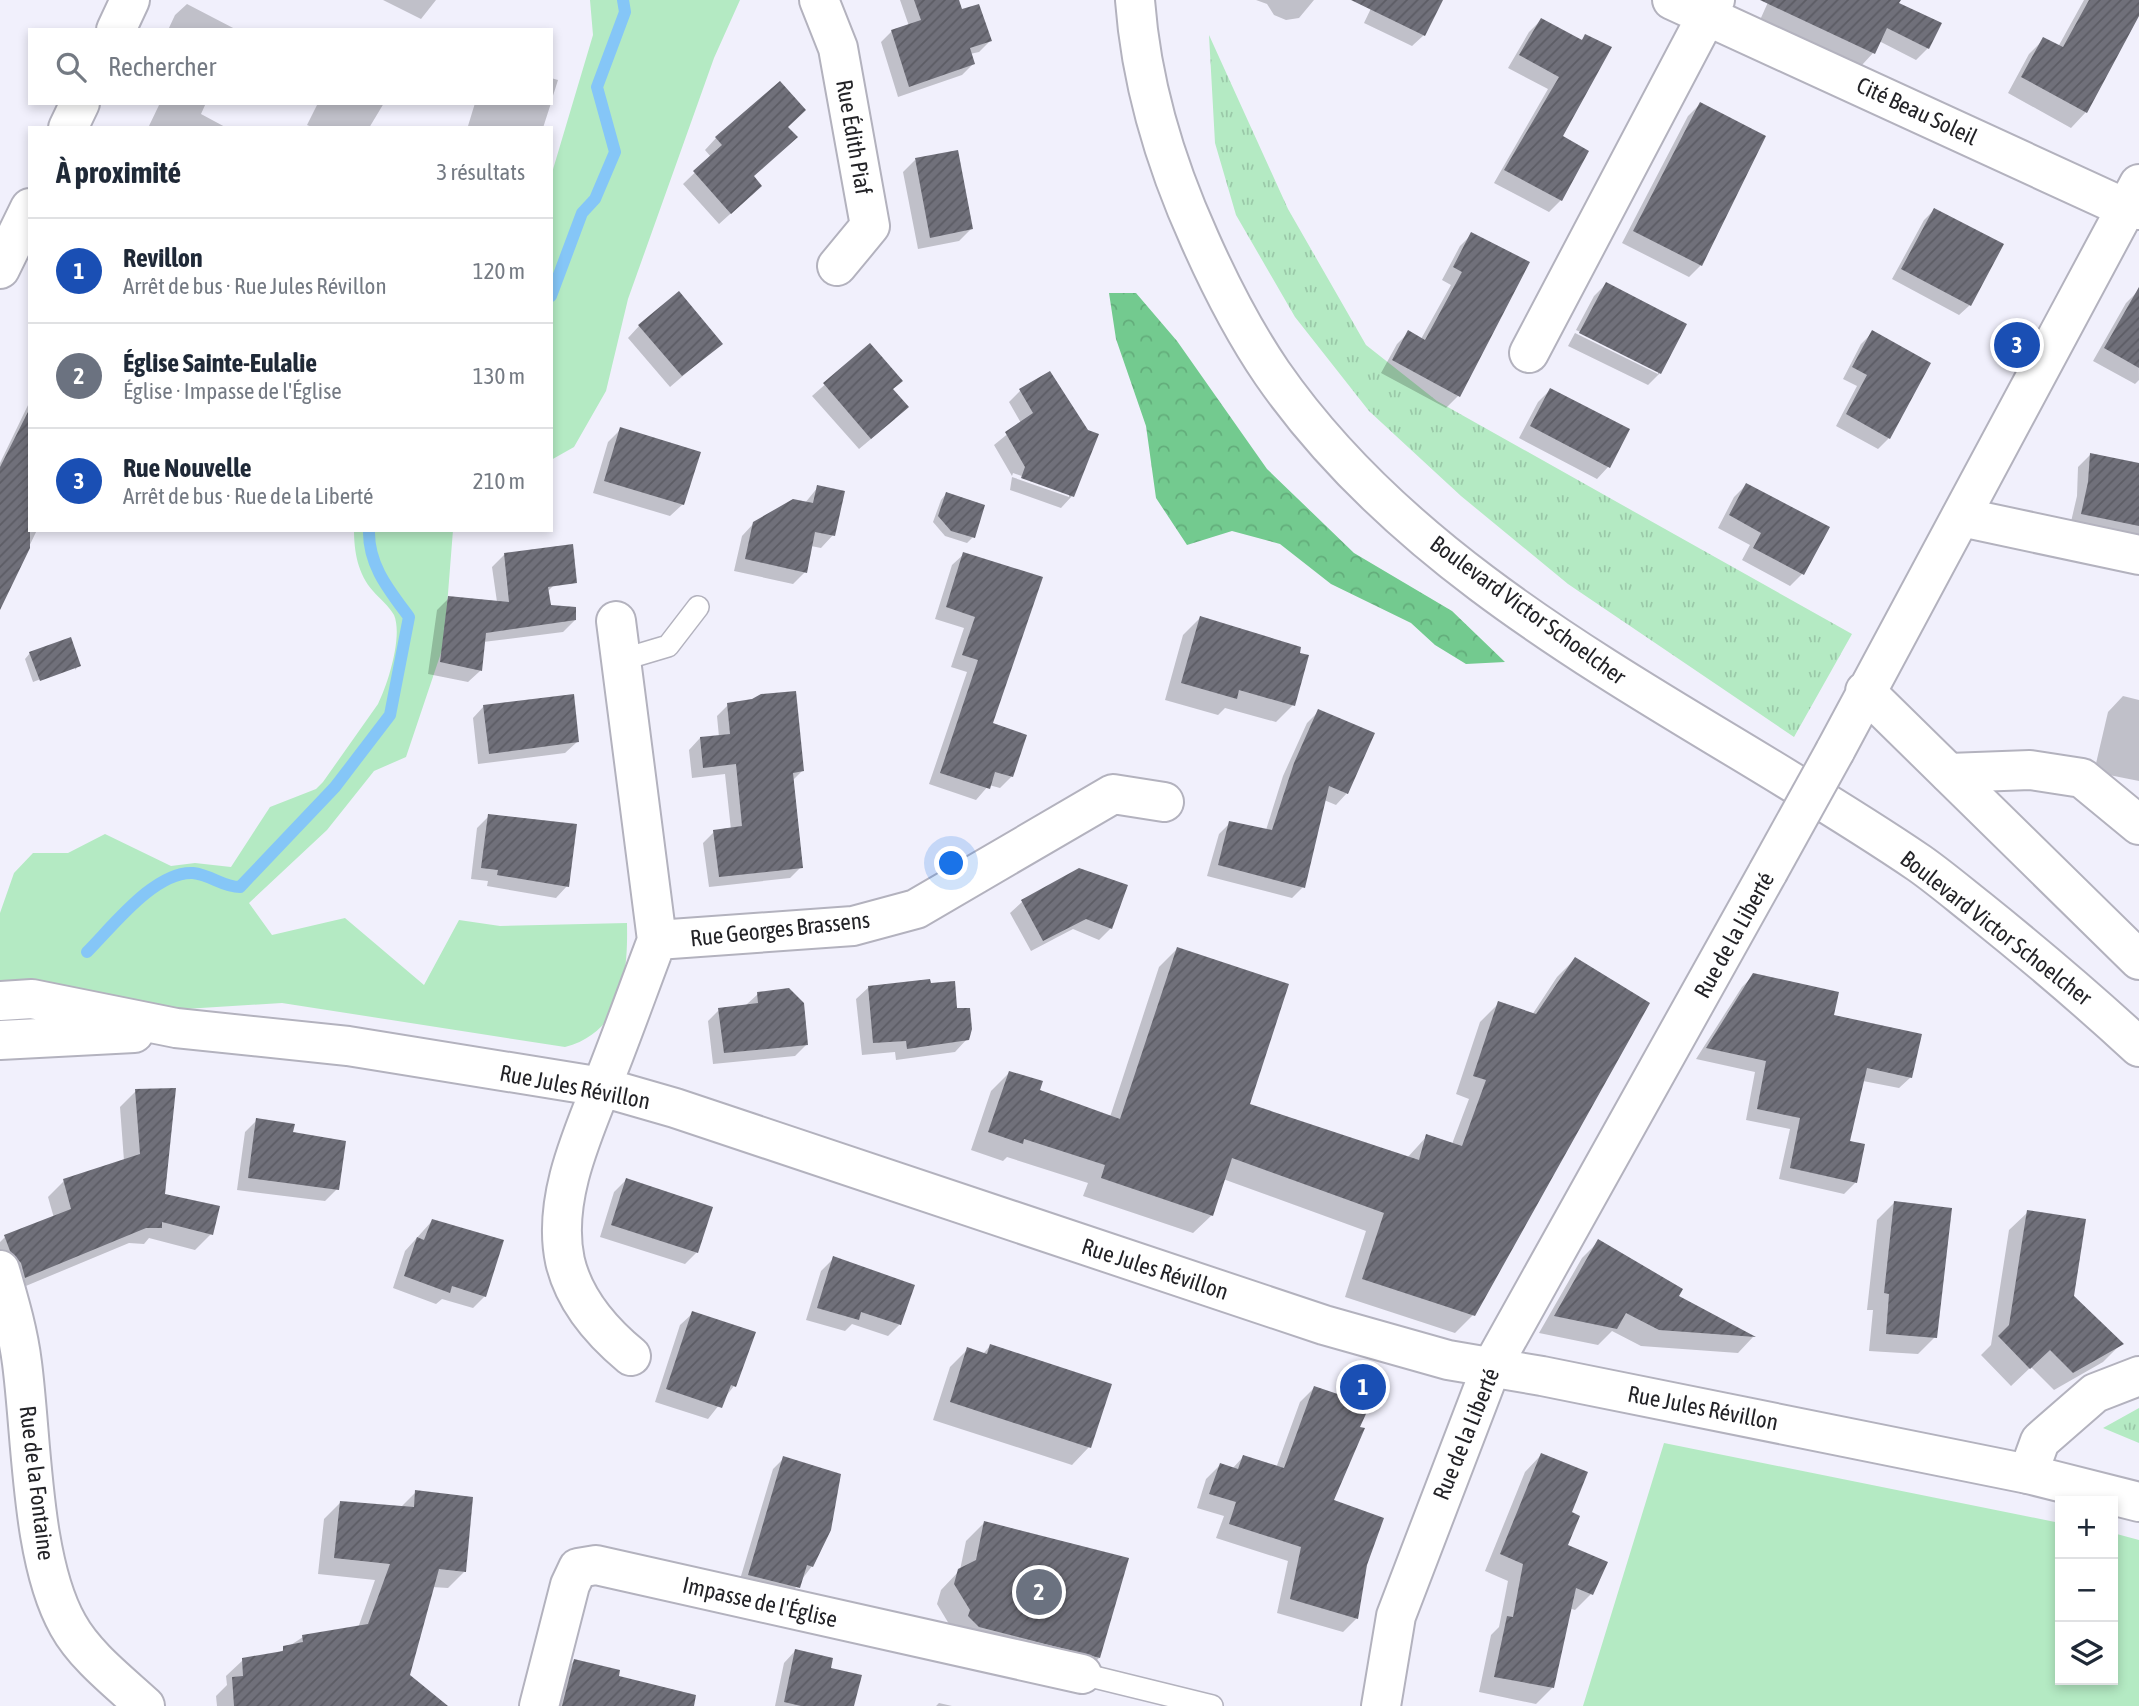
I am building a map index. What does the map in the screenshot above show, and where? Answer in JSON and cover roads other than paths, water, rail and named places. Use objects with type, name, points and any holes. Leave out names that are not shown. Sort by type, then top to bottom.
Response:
[{"type":"street","points":[[117,28],[130,0]]},
{"type":"street","name":"Rue Édith Piaf","points":[[819,0],[838,48],[870,226],[837,266]]},
{"type":"street","name":"Boulevard Victor Schoelcher","points":[[1135,0],[1155,114],[1183,203],[1212,267],[1272,373],[1340,457],[1444,555],[1567,644],[1921,864],[2062,976],[2139,1047]]},
{"type":"street","name":"Cité Beau Soleil","points":[[1672,0],[1712,8],[2134,201]]},
{"type":"street","points":[[1529,353],[1712,8]]},
{"type":"street","points":[[69,126],[79,105]]},
{"type":"street","name":"Rue de la Liberté","points":[[1381,1706],[1396,1616],[1491,1368],[1835,751],[1865,691],[2134,201]]},
{"type":"street","points":[[0,269],[28,212]]},
{"type":"street","points":[[1961,517],[2139,555]]},
{"type":"street","name":"Rue Georges Brassens","points":[[616,621],[657,940],[570,1174],[564,1221],[565,1261],[581,1300],[600,1328],[631,1356]]},
{"type":"street","points":[[1865,691],[2139,960]]},
{"type":"street","points":[[1949,773],[2030,770],[2082,778],[2139,825]]},
{"type":"street","name":"Rue Georges Brassens","points":[[657,940],[853,926],[916,909],[1113,794],[1164,802]]},
{"type":"street","name":"Rue Jules Révillon","points":[[0,1001],[32,999],[176,1028],[348,1046],[601,1087],[675,1108],[1324,1325],[1448,1360],[1542,1376],[2028,1474],[2139,1502]]},
{"type":"street","name":"Rue Jules Révillon","points":[[0,1040],[110,1035],[176,1028]]},
{"type":"street","name":"Rue de la Fontaine","points":[[0,1270],[17,1329],[23,1364],[44,1559],[68,1625],[104,1667],[145,1706]]},
{"type":"street","points":[[2028,1474],[2040,1441],[2095,1393],[2139,1377]]},
{"type":"street","name":"Impasse de l'Église","points":[[539,1706],[570,1584],[578,1568],[596,1565],[1082,1674]]},
{"type":"lane","points":[[621,660],[668,646],[698,607]]},
{"type":"lane","points":[[1082,1674],[1212,1706]]},
{"type":"waterway","points":[[553,291],[582,213],[595,199],[615,152],[597,87],[625,12],[623,0]]},
{"type":"waterway","points":[[87,952],[136,902],[164,881],[193,873],[240,887],[335,787],[390,715],[409,617],[387,587],[376,566],[369,532]]},
{"type":"place","name":"Rue Nouvelle","points":[[2017,345]]},
{"type":"place","name":"Revillon","points":[[1363,1387]]},
{"type":"place","name":"Église Sainte-Eulalie","points":[[1039,1592]]}]
